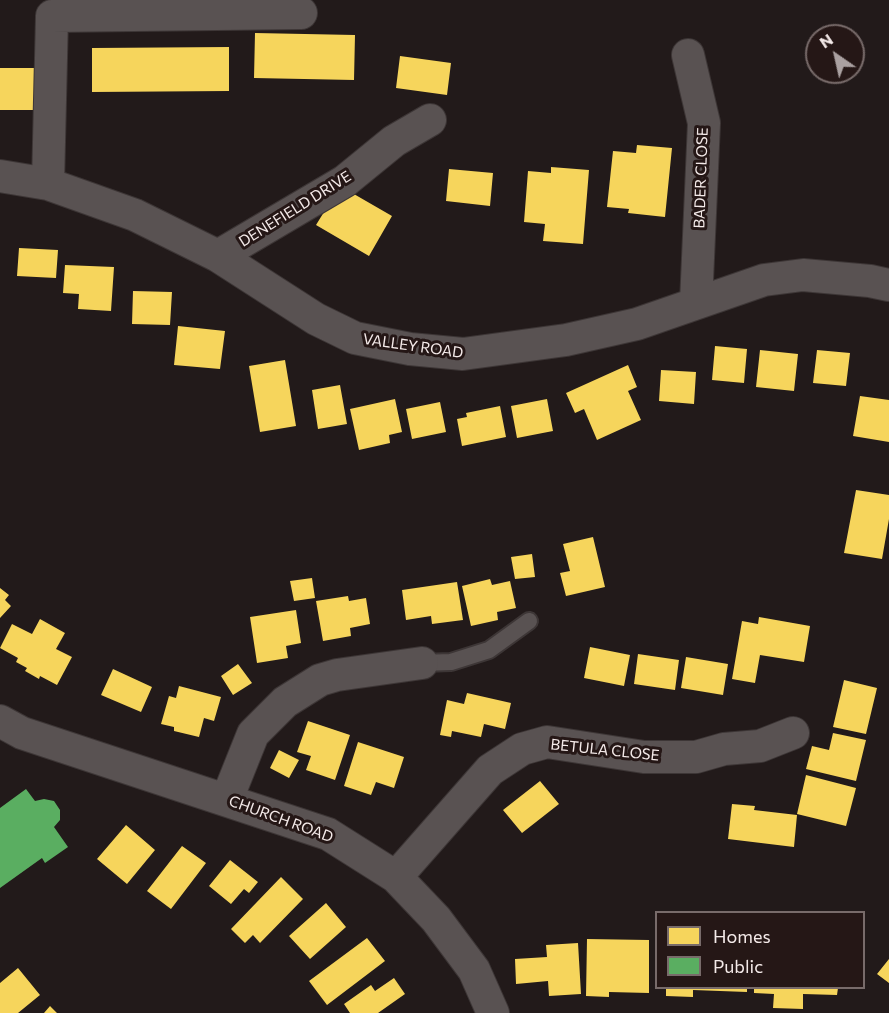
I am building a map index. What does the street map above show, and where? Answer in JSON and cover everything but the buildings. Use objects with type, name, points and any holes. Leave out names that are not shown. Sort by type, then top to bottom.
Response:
[{"type":"street","points":[[48,184],[52,16],[301,13]]},
{"type":"street","name":"BADER CLOSE","points":[[688,55],[704,123],[696,303]]},
{"type":"street","name":"DENEFIELD DRIVE","points":[[218,256],[345,181],[394,141],[430,120]]},
{"type":"street","name":"VALLEY ROAD","points":[[0,176],[48,184],[135,215],[218,256],[316,319],[355,338],[410,349],[463,354],[576,338],[637,324],[764,280],[802,275],[870,281],[889,285]]},
{"type":"street","points":[[227,799],[253,734],[285,702],[320,680],[337,675],[422,663]]},
{"type":"street","name":"CHURCH ROAD","points":[[0,721],[22,733],[328,834],[396,877],[436,919],[474,970],[493,1013]]},
{"type":"street","name":"BETULA CLOSE","points":[[396,877],[490,770],[522,749],[547,742],[644,757],[696,757],[724,749],[760,746],[793,733]]},
{"type":"lane","points":[[422,663],[451,662],[489,650],[529,621]]}]
